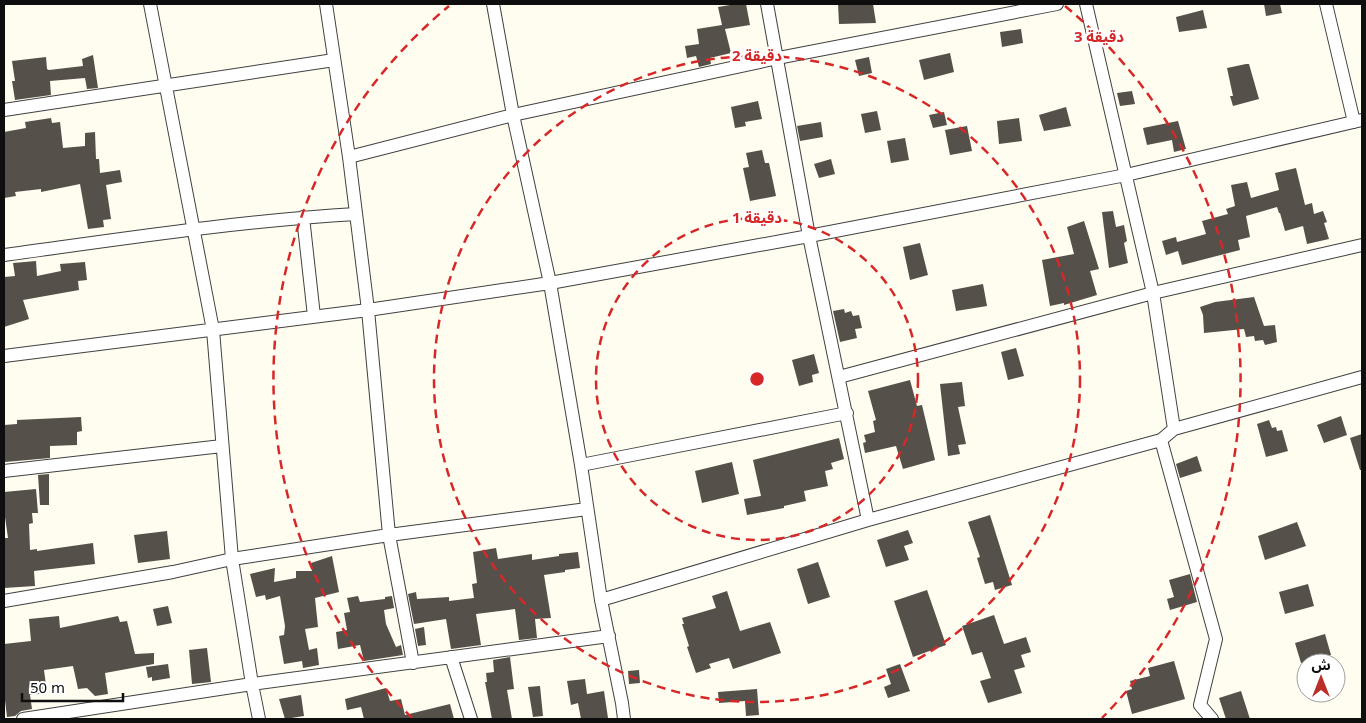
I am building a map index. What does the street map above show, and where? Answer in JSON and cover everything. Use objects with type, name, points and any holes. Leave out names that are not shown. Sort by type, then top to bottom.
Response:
[{"type":"street","points":[[150,4],[213,330],[232,559],[259,719]]},
{"type":"street","points":[[326,4],[350,158],[368,310],[389,535],[413,663]]},
{"type":"street","points":[[493,4],[513,115],[550,283],[581,465],[601,600],[624,719]]},
{"type":"street","points":[[767,4],[809,236],[868,520]]},
{"type":"street","points":[[350,158],[513,115],[778,58],[1057,4]]},
{"type":"street","points":[[1086,4],[1153,293],[1174,429]]},
{"type":"street","points":[[4,356],[368,310],[550,283],[809,236],[1126,175],[1358,121],[1326,4]]},
{"type":"street","points":[[4,110],[334,60]]},
{"type":"street","points":[[4,255],[192,229],[302,217],[356,214]]},
{"type":"street","points":[[302,217],[314,316]]},
{"type":"street","points":[[839,377],[1153,293],[1362,245]]},
{"type":"street","points":[[601,600],[868,520],[1161,440],[1174,429],[1362,377]]},
{"type":"street","points":[[581,465],[846,413]]},
{"type":"street","points":[[1161,440],[1216,639],[1200,705],[1212,719]]},
{"type":"street","points":[[4,471],[222,446]]},
{"type":"street","points":[[4,601],[173,572],[232,559],[389,535],[587,509]]},
{"type":"street","points":[[23,719],[252,684],[609,636]]},
{"type":"street","points":[[451,657],[470,719]]},
{"type":"building","points":[[746,4],[750,25],[725,29],[731,53],[710,58],[711,64],[699,67],[696,56],[687,58],[685,46],[699,44],[697,29],[722,25],[718,7]]},
{"type":"building","points":[[838,4],[873,4],[876,23],[839,24]]},
{"type":"building","points":[[1264,4],[1280,4],[1282,13],[1266,16]]},
{"type":"building","points":[[1203,10],[1207,28],[1179,32],[1176,17]]},
{"type":"building","points":[[1021,29],[1023,43],[1002,47],[1000,32]]},
{"type":"building","points":[[950,53],[954,72],[924,80],[919,60]]},
{"type":"building","points":[[93,55],[98,88],[87,89],[85,78],[50,81],[51,95],[15,100],[12,81],[15,81],[12,61],[46,57],[47,69],[49,70],[83,66],[82,59]]},
{"type":"building","points":[[869,57],[872,73],[859,76],[855,60]]},
{"type":"building","points":[[1249,64],[1259,99],[1233,106],[1230,96],[1233,96],[1227,68]]},
{"type":"building","points":[[1132,91],[1135,104],[1120,106],[1117,93]]},
{"type":"building","points":[[758,101],[762,119],[745,122],[746,126],[735,128],[731,107]]},
{"type":"building","points":[[1066,107],[1071,126],[1044,131],[1039,115]]},
{"type":"building","points":[[877,111],[881,130],[865,133],[861,114]]},
{"type":"building","points":[[944,112],[947,125],[933,128],[929,115]]},
{"type":"building","points":[[51,118],[52,123],[60,122],[63,148],[85,146],[85,133],[95,132],[96,159],[99,159],[100,173],[120,170],[122,182],[106,185],[111,219],[103,220],[104,227],[88,229],[80,184],[41,192],[41,189],[15,192],[16,196],[4,198],[4,132],[26,128],[25,122]]},
{"type":"building","points":[[1019,118],[1022,141],[999,144],[997,121]]},
{"type":"building","points":[[1178,121],[1186,149],[1174,152],[1172,140],[1147,145],[1143,128]]},
{"type":"building","points":[[821,122],[823,137],[800,141],[797,126]]},
{"type":"building","points":[[967,126],[972,151],[950,155],[945,130]]},
{"type":"building","points":[[905,138],[909,160],[891,163],[887,141]]},
{"type":"building","points":[[762,150],[765,163],[769,163],[776,196],[750,201],[743,168],[749,167],[746,153]]},
{"type":"building","points":[[831,159],[835,174],[819,178],[814,164]]},
{"type":"building","points":[[1296,168],[1305,205],[1312,203],[1314,214],[1323,211],[1327,222],[1324,223],[1329,239],[1307,244],[1303,226],[1285,231],[1277,207],[1246,216],[1250,237],[1238,240],[1240,250],[1182,265],[1178,251],[1166,255],[1162,241],[1176,237],[1177,242],[1206,234],[1202,221],[1228,214],[1226,209],[1235,206],[1231,185],[1247,182],[1251,198],[1279,190],[1275,173]]},
{"type":"building","points":[[1113,211],[1116,227],[1124,225],[1127,241],[1124,243],[1128,263],[1109,268],[1102,212]]},
{"type":"building","points":[[1084,221],[1099,269],[1090,271],[1097,295],[1064,305],[1064,303],[1050,306],[1042,260],[1074,254],[1067,227]]},
{"type":"building","points":[[920,243],[928,275],[910,280],[903,247]]},
{"type":"building","points":[[36,261],[37,276],[61,271],[60,264],[85,262],[87,280],[78,281],[79,290],[23,300],[29,319],[4,327],[4,277],[15,276],[13,263]]},
{"type":"building","points":[[983,284],[987,306],[956,311],[952,290]]},
{"type":"building","points":[[1254,297],[1264,326],[1275,325],[1277,342],[1265,345],[1263,340],[1255,341],[1254,336],[1246,337],[1244,329],[1204,333],[1203,315],[1200,307],[1215,302]]},
{"type":"building","points":[[844,309],[845,313],[851,311],[853,316],[859,315],[862,328],[855,329],[857,338],[840,342],[833,311]]},
{"type":"building","points":[[1016,348],[1024,376],[1008,380],[1001,352]]},
{"type":"building","points":[[814,354],[819,373],[812,375],[813,382],[799,386],[792,360]]},
{"type":"building","points":[[910,380],[917,406],[922,405],[935,460],[903,469],[896,446],[865,453],[863,443],[866,442],[864,435],[875,432],[873,421],[876,420],[868,391]]},
{"type":"building","points":[[962,382],[965,406],[958,407],[966,444],[958,445],[960,454],[948,456],[940,384]]},
{"type":"building","points":[[1341,416],[1347,435],[1324,443],[1317,425]]},
{"type":"building","points":[[81,417],[82,431],[77,432],[77,445],[50,446],[50,458],[5,462],[4,425],[17,424],[17,420]]},
{"type":"building","points":[[1269,420],[1272,428],[1276,427],[1277,431],[1282,430],[1288,451],[1266,457],[1257,424]]},
{"type":"building","points":[[1362,434],[1362,470],[1360,470],[1350,438]]},
{"type":"building","points":[[839,438],[844,459],[831,463],[833,469],[825,471],[828,486],[804,491],[806,501],[784,506],[784,508],[747,515],[744,499],[761,496],[753,460]]},
{"type":"building","points":[[1197,456],[1202,471],[1180,478],[1176,464]]},
{"type":"building","points":[[732,462],[739,494],[702,503],[695,471]]},
{"type":"building","points":[[49,474],[49,505],[40,505],[38,475]]},
{"type":"building","points":[[36,489],[38,513],[32,513],[33,523],[29,524],[30,550],[37,549],[37,551],[93,543],[95,564],[34,571],[35,586],[4,588],[4,538],[8,538],[4,510],[4,492]]},
{"type":"building","points":[[990,515],[1012,585],[995,590],[993,582],[985,584],[977,558],[980,557],[968,522]]},
{"type":"building","points":[[1297,522],[1306,546],[1265,560],[1258,536]]},
{"type":"building","points":[[908,530],[913,543],[904,546],[909,560],[886,567],[877,540]]},
{"type":"building","points":[[167,531],[170,559],[138,563],[134,535]]},
{"type":"building","points":[[496,548],[498,559],[532,554],[532,560],[578,552],[580,568],[544,575],[551,618],[535,619],[537,638],[519,640],[515,609],[476,614],[481,645],[451,649],[446,619],[414,624],[408,594],[416,592],[417,599],[449,597],[449,601],[474,598],[472,584],[477,583],[473,552]]},
{"type":"building","points":[[332,556],[339,592],[315,598],[318,627],[305,629],[309,650],[317,648],[319,665],[303,668],[302,661],[284,664],[279,636],[284,635],[285,626],[280,596],[266,600],[265,595],[256,597],[250,574],[275,568],[274,582],[296,578],[296,571],[312,571],[311,563]]},
{"type":"building","points":[[818,562],[830,597],[808,604],[797,569]]},
{"type":"building","points":[[1190,574],[1197,602],[1170,610],[1167,599],[1174,597],[1169,580]]},
{"type":"building","points":[[1308,584],[1314,606],[1285,614],[1279,592]]},
{"type":"building","points":[[927,590],[946,645],[913,657],[894,601]]},
{"type":"building","points":[[727,591],[740,631],[770,622],[781,653],[733,669],[729,658],[709,664],[711,668],[696,673],[687,647],[689,646],[682,618],[716,608],[712,596]]},
{"type":"building","points":[[358,596],[360,602],[385,599],[385,597],[392,596],[394,608],[384,610],[386,624],[396,647],[401,645],[403,655],[364,661],[360,645],[338,649],[336,632],[347,630],[344,613],[350,612],[347,598]]},
{"type":"building","points":[[168,606],[172,623],[157,626],[153,609]]},
{"type":"building","points":[[994,615],[1004,644],[1026,637],[1031,652],[1021,655],[1025,667],[1014,670],[1022,693],[988,703],[980,681],[991,678],[982,652],[972,655],[962,626]]},
{"type":"building","points":[[59,616],[60,628],[118,616],[120,622],[127,621],[135,654],[154,653],[154,664],[105,673],[108,694],[95,696],[87,688],[78,689],[73,666],[44,670],[47,693],[30,695],[32,709],[7,717],[4,692],[4,644],[31,641],[29,619]]},
{"type":"building","points":[[424,627],[426,645],[418,646],[415,629]]},
{"type":"building","points":[[1325,634],[1330,653],[1298,653],[1295,643]]},
{"type":"building","points":[[207,648],[211,682],[192,684],[189,650]]},
{"type":"building","points":[[510,657],[514,689],[507,690],[512,719],[492,719],[485,682],[487,682],[486,673],[494,672],[493,660]]},
{"type":"building","points":[[1174,661],[1185,699],[1132,714],[1126,691],[1132,689],[1130,681],[1150,676],[1148,668]]},
{"type":"building","points":[[168,664],[170,678],[152,681],[152,677],[148,678],[146,667]]},
{"type":"building","points":[[900,664],[910,691],[888,698],[884,687],[891,684],[886,669]]},
{"type":"building","points":[[639,670],[640,683],[629,684],[628,671]]},
{"type":"building","points":[[585,679],[587,694],[604,691],[608,718],[581,719],[578,703],[571,705],[567,681]]},
{"type":"building","points":[[540,686],[543,716],[533,717],[528,687]]},
{"type":"building","points":[[386,688],[390,701],[401,699],[405,715],[450,704],[454,719],[364,719],[361,707],[347,710],[345,699]]},
{"type":"building","points":[[757,689],[759,715],[746,716],[745,701],[719,703],[718,692]]},
{"type":"building","points":[[1241,691],[1250,719],[1226,719],[1219,698]]},
{"type":"building","points":[[301,695],[304,716],[285,719],[279,699]]}]
